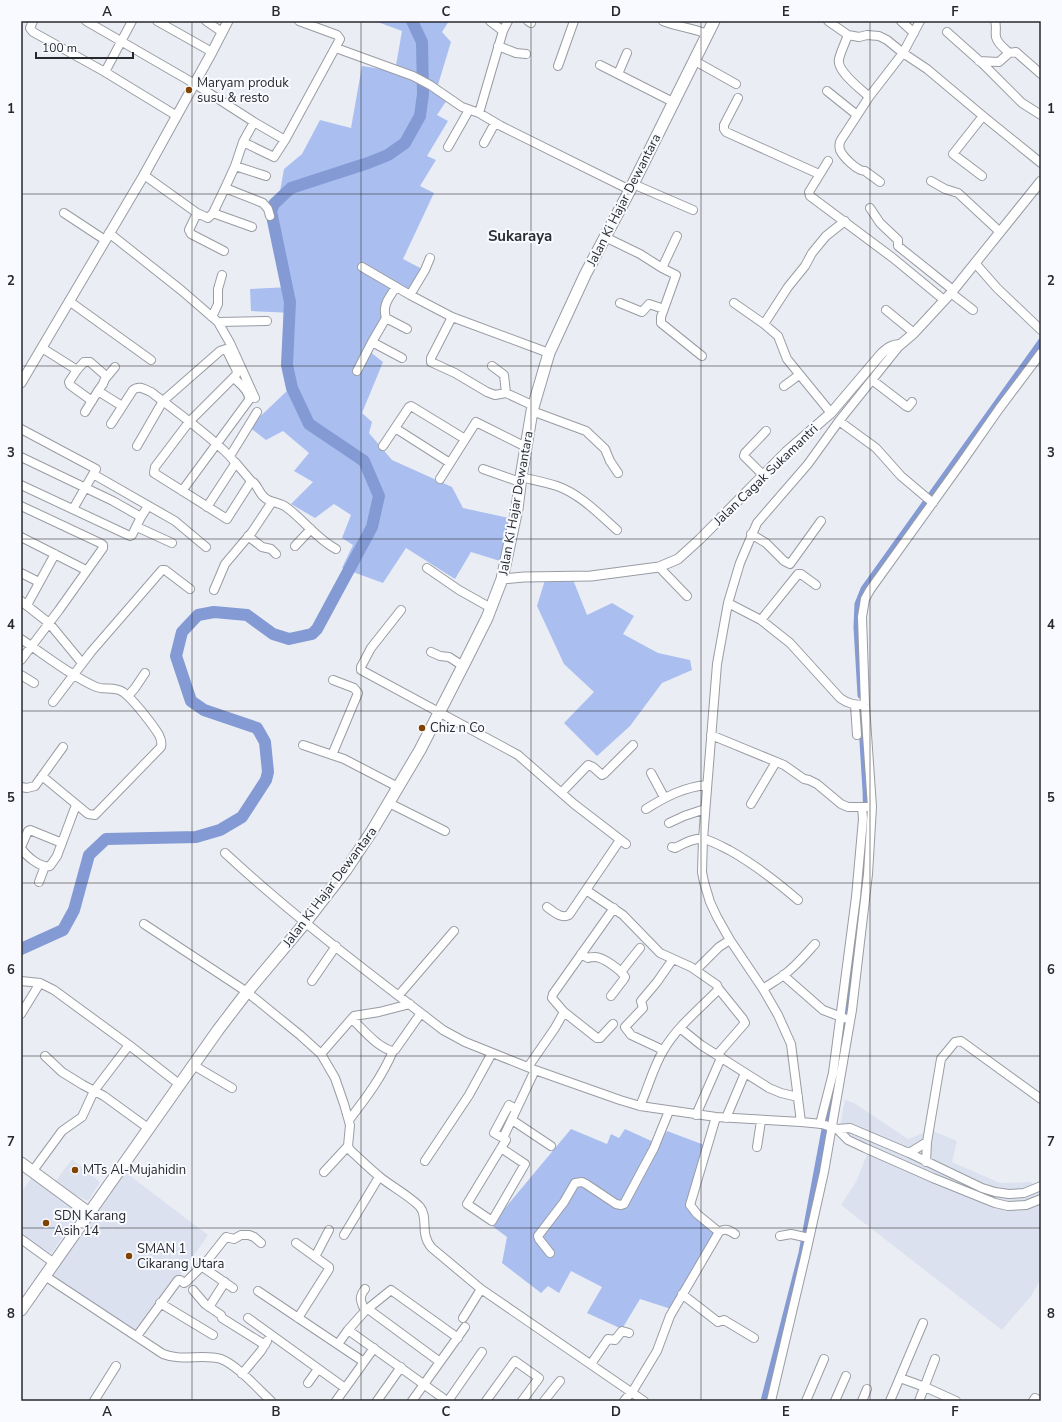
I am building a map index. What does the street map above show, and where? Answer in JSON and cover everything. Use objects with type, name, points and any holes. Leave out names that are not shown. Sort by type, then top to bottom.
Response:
[{"type":"main road","name":"Jalan Ki Hajar Dewantara","points":[[21,1310],[192,1065],[247,992],[305,923],[350,863],[372,831],[420,750],[439,711],[464,666],[491,608],[502,580],[517,509],[520,480],[533,408],[549,353],[585,275],[714,21]]},
{"type":"main road","points":[[21,1164],[89,1213]]},
{"type":"street","points":[[33,21],[30,28],[33,32],[105,72],[177,116]]},
{"type":"street","points":[[86,21],[121,40],[285,140]]},
{"type":"street","points":[[105,72],[132,21]]},
{"type":"street","points":[[158,21],[212,52]]},
{"type":"street","points":[[206,21],[222,32]]},
{"type":"street","points":[[21,383],[144,175],[228,21]]},
{"type":"street","points":[[243,142],[274,157],[336,48],[340,39],[338,35],[299,21]]},
{"type":"street","points":[[490,21],[503,31]]},
{"type":"street","points":[[479,113],[498,46],[508,21]]},
{"type":"street","points":[[558,66],[574,21]]},
{"type":"street","points":[[663,21],[683,27],[689,27],[707,34]]},
{"type":"street","points":[[828,21],[848,35],[859,37],[867,35],[879,36],[887,40],[927,69],[1041,163]]},
{"type":"street","points":[[901,21],[914,33]]},
{"type":"street","points":[[880,182],[865,171],[855,167],[840,149],[839,144],[869,97],[903,53],[920,21]]},
{"type":"street","points":[[995,21],[997,27],[997,41],[1009,53]]},
{"type":"street","points":[[947,32],[979,61],[1022,104],[1041,115]]},
{"type":"street","points":[[848,35],[839,59],[839,64],[842,71],[869,97]]},
{"type":"street","points":[[498,46],[526,54]]},
{"type":"street","points":[[336,48],[413,76],[469,110],[479,113],[495,123],[631,187],[693,210]]},
{"type":"street","points":[[979,61],[1000,62],[1009,53],[1017,52],[1041,74]]},
{"type":"street","points":[[618,74],[627,53]]},
{"type":"street","points":[[694,61],[736,84]]},
{"type":"street","points":[[600,65],[673,102]]},
{"type":"street","points":[[826,91],[857,115]]},
{"type":"street","points":[[738,98],[724,125],[726,132],[819,174]]},
{"type":"street","points":[[448,147],[469,110]]},
{"type":"street","points":[[982,176],[953,154],[983,116]]},
{"type":"street","points":[[144,175],[197,213],[208,218],[213,214],[235,166],[243,142],[254,122]]},
{"type":"street","points":[[484,143],[495,123]]},
{"type":"street","points":[[828,160],[809,192],[810,196],[973,310]]},
{"type":"street","points":[[235,166],[266,176]]},
{"type":"street","points":[[931,181],[945,189],[958,193],[1000,232]]},
{"type":"street","name":"Jalan Cagak Sukamantri","points":[[502,580],[537,577],[591,576],[659,567],[673,562],[764,476],[786,452],[831,413],[882,353],[891,346],[896,344],[900,345],[914,333],[975,263],[1041,181]]},
{"type":"street","points":[[225,188],[263,203],[268,209],[270,216]]},
{"type":"street","points":[[870,208],[880,222],[898,240],[898,246],[949,294]]},
{"type":"street","points":[[64,213],[107,237],[181,290],[215,320],[230,343],[255,398]]},
{"type":"street","points":[[197,213],[189,230],[191,234],[224,251]]},
{"type":"street","points":[[213,214],[252,227]]},
{"type":"street","points":[[764,324],[788,287],[826,236],[845,221]]},
{"type":"street","points":[[662,268],[677,236]]},
{"type":"street","points":[[605,237],[640,254],[676,275],[661,317],[661,323],[702,356]]},
{"type":"street","points":[[410,295],[425,270],[430,258]]},
{"type":"street","points":[[975,263],[997,288],[1041,330]]},
{"type":"street","points":[[362,267],[452,317],[549,353]]},
{"type":"street","points":[[215,320],[218,304],[218,289],[222,275]]},
{"type":"street","points":[[358,371],[386,318],[384,310],[385,306],[396,287]]},
{"type":"street","points":[[69,301],[150,360]]},
{"type":"street","points":[[734,302],[778,336],[786,359],[831,413]]},
{"type":"street","points":[[620,303],[642,312],[649,304],[664,309]]},
{"type":"street","points":[[886,310],[914,333]]},
{"type":"street","points":[[452,317],[431,358],[431,362],[459,375],[487,392],[495,395],[506,393],[533,408],[586,431],[604,449],[618,473]]},
{"type":"street","points":[[386,318],[407,329]]},
{"type":"street","points":[[215,320],[267,321]]},
{"type":"street","points":[[372,342],[402,358]]},
{"type":"street","points":[[801,1122],[795,1097],[790,1044],[778,1015],[763,989],[730,940],[710,902],[702,872],[705,809],[718,664],[728,603],[740,563],[751,534],[760,517],[808,464],[839,421],[900,345]]},
{"type":"street","points":[[42,348],[77,370]]},
{"type":"street","points":[[137,446],[163,401],[222,350],[227,350],[237,371],[236,375],[189,422],[154,469],[156,475],[225,518],[229,518],[252,482]]},
{"type":"street","points":[[857,735],[860,705],[862,617],[865,599],[930,500],[1041,353]]},
{"type":"street","points":[[92,401],[70,385],[69,382],[84,362],[90,362],[106,376],[105,379]]},
{"type":"street","points":[[492,366],[504,375],[506,393]]},
{"type":"street","points":[[85,412],[105,379],[115,367]]},
{"type":"street","points":[[784,386],[799,375]]},
{"type":"street","points":[[182,490],[250,400],[250,396],[246,390],[234,378]]},
{"type":"street","points":[[872,380],[906,406],[908,407],[912,402]]},
{"type":"street","points":[[111,424],[122,406],[136,388],[142,388],[151,392],[216,444],[232,459],[252,482],[255,483],[264,498],[285,506],[324,542],[336,549]]},
{"type":"street","points":[[98,391],[122,406]]},
{"type":"street","points":[[383,446],[411,406],[465,439]]},
{"type":"street","points":[[207,507],[234,466],[232,459],[257,412]]},
{"type":"street","points":[[839,421],[876,448],[901,476],[930,500]]},
{"type":"street","points":[[440,479],[476,422],[479,422],[526,447]]},
{"type":"street","points":[[395,428],[450,463]]},
{"type":"street","points":[[21,429],[96,469],[73,509]]},
{"type":"street","points":[[764,476],[744,456],[745,453],[766,431]]},
{"type":"street","points":[[21,457],[113,501],[141,517]]},
{"type":"street","points":[[483,469],[520,480],[558,487],[589,506],[617,530]]},
{"type":"street","points":[[93,474],[175,521],[206,547]]},
{"type":"street","points":[[21,485],[130,536],[132,535],[148,506]]},
{"type":"street","points":[[214,590],[225,564],[248,536],[272,502]]},
{"type":"street","points":[[21,506],[103,546],[21,660]]},
{"type":"street","points":[[751,534],[765,542],[784,561],[790,564],[821,520]]},
{"type":"street","points":[[136,527],[172,543]]},
{"type":"street","points":[[295,546],[311,529]]},
{"type":"street","points":[[248,536],[262,547],[271,549],[276,554]]},
{"type":"street","points":[[21,537],[86,570]]},
{"type":"street","points":[[55,554],[39,582],[24,603],[49,623],[82,663]]},
{"type":"street","points":[[659,567],[687,596]]},
{"type":"street","points":[[427,568],[459,590],[491,608]]},
{"type":"street","points":[[53,702],[82,663],[162,570],[165,570],[190,588]]},
{"type":"street","points":[[21,573],[39,582]]},
{"type":"street","points":[[761,620],[798,574],[801,574],[816,585]]},
{"type":"street","points":[[728,603],[761,620],[790,643],[840,698],[846,702],[860,705]]},
{"type":"street","points":[[401,610],[371,648],[361,667],[361,670],[439,711],[459,724],[518,754],[623,842],[586,890],[572,912],[567,916],[560,916],[547,907]]},
{"type":"street","points":[[21,639],[73,675],[96,688],[116,689],[128,696],[160,736],[162,743],[160,747],[95,815],[89,815],[42,776]]},
{"type":"street","points":[[431,652],[440,656],[449,657],[464,666]]},
{"type":"street","points":[[128,696],[146,673]]},
{"type":"street","points":[[21,674],[34,683]]},
{"type":"street","points":[[332,755],[358,693],[354,688],[334,680]]},
{"type":"street","points":[[771,1401],[805,1237],[824,1172],[833,1073],[845,1019],[860,899],[866,807],[860,705]]},
{"type":"street","points":[[711,736],[790,769],[804,779],[817,784],[841,804],[848,807],[866,807]]},
{"type":"street","points":[[303,745],[358,766],[398,787]]},
{"type":"street","points":[[562,792],[588,766],[592,766],[602,774],[632,745]]},
{"type":"street","points":[[21,787],[27,788],[35,786],[63,747]]},
{"type":"street","points":[[751,804],[776,762]]},
{"type":"street","points":[[651,773],[664,797]]},
{"type":"street","points":[[646,809],[664,797],[676,792],[707,785]]},
{"type":"street","points":[[389,803],[445,831]]},
{"type":"street","points":[[62,843],[30,830],[28,831],[21,848],[24,853],[31,858],[45,866],[50,866],[62,843],[76,805]]},
{"type":"street","points":[[669,823],[705,809]]},
{"type":"street","points":[[672,847],[675,848],[692,840],[703,839],[720,846],[747,860],[767,874],[798,900]]},
{"type":"street","points":[[225,853],[305,923],[421,1013],[453,1036],[492,1053],[640,1106],[716,1117],[761,1121],[801,1122],[850,1128],[909,1153],[982,1188],[995,1192],[1009,1194],[1024,1193],[1041,1186]]},
{"type":"street","points":[[39,882],[45,866]]},
{"type":"street","points":[[586,890],[623,915],[660,953],[696,970],[715,982],[745,1023],[719,1056],[696,1114]]},
{"type":"street","points":[[613,1024],[599,1039],[590,1034],[564,1012],[552,997],[614,908]]},
{"type":"street","points":[[144,924],[247,992],[321,1054],[335,1078],[349,1120],[350,1128],[348,1146],[324,1172]]},
{"type":"street","points":[[399,995],[454,931]]},
{"type":"street","points":[[696,970],[719,947],[730,940]]},
{"type":"street","points":[[763,989],[800,961],[815,944]]},
{"type":"street","points":[[312,981],[336,946]]},
{"type":"street","points":[[621,972],[640,948]]},
{"type":"street","points":[[581,954],[588,958],[594,956],[612,965],[625,977],[611,996]]},
{"type":"street","points":[[663,1050],[631,1035],[625,1027],[643,1008],[641,1001],[657,982],[672,959]]},
{"type":"street","points":[[783,975],[823,1010],[845,1019]]},
{"type":"street","points":[[21,981],[40,983],[54,990],[179,1084]]},
{"type":"street","points":[[21,1014],[40,983]]},
{"type":"street","points":[[640,1106],[663,1050],[680,1028],[717,991],[718,988]]},
{"type":"street","points":[[321,1054],[356,1015],[379,1012],[410,1004]]},
{"type":"street","points":[[503,1138],[512,1120],[531,1068],[564,1012]]},
{"type":"street","points":[[349,1120],[375,1086],[387,1066],[393,1051],[421,1013]]},
{"type":"street","points":[[352,1019],[374,1040],[386,1049],[393,1051]]},
{"type":"street","points":[[680,1028],[719,1056],[769,1088],[795,1097]]},
{"type":"street","points":[[926,1162],[927,1142],[942,1059],[956,1042],[961,1042],[1041,1099]]},
{"type":"street","points":[[32,1172],[62,1131],[82,1116],[94,1091],[129,1045]]},
{"type":"street","points":[[425,1161],[469,1095],[492,1053]]},
{"type":"street","points":[[45,1056],[62,1072],[118,1105],[148,1128]]},
{"type":"street","points":[[192,1065],[232,1088]]},
{"type":"street","points":[[726,1118],[745,1073]]},
{"type":"street","points":[[501,1148],[526,1164],[492,1221],[467,1204],[501,1148],[506,1140],[494,1133],[509,1105],[516,1109]]},
{"type":"street","points":[[550,1253],[538,1236],[564,1202],[575,1183],[582,1182],[616,1204],[624,1204],[654,1148],[669,1111]]},
{"type":"street","points":[[716,1117],[690,1205],[697,1214],[719,1232]]},
{"type":"street","points":[[512,1120],[551,1146]]},
{"type":"street","points":[[757,1147],[761,1121]]},
{"type":"street","points":[[828,1126],[848,1140],[933,1178],[995,1203],[1008,1206],[1026,1205],[1041,1200]]},
{"type":"street","points":[[871,1150],[877,1140]]},
{"type":"street","points":[[909,1153],[927,1142]]},
{"type":"street","points":[[348,1146],[350,1150],[379,1177],[421,1208],[424,1218],[427,1242],[442,1256],[481,1289],[644,1401]]},
{"type":"street","points":[[933,1178],[937,1166]]},
{"type":"street","points":[[344,1235],[379,1177]]},
{"type":"street","points":[[624,1401],[657,1351],[670,1316],[719,1232],[727,1229],[735,1234]]},
{"type":"street","points":[[315,1257],[329,1230]]},
{"type":"street","points":[[780,1236],[792,1234],[805,1237]]},
{"type":"street","points":[[136,1336],[178,1280],[185,1283],[227,1237],[234,1239],[241,1235],[249,1235],[261,1243]]},
{"type":"street","points":[[21,1239],[54,1263]]},
{"type":"street","points":[[296,1242],[329,1269],[298,1318]]},
{"type":"street","points":[[201,1266],[233,1288]]},
{"type":"street","points":[[45,1276],[163,1354],[171,1357],[220,1359],[231,1364],[271,1401]]},
{"type":"street","points":[[210,1307],[225,1282]]},
{"type":"street","points":[[365,1289],[361,1294],[360,1299],[366,1310],[440,1362]]},
{"type":"street","points":[[463,1318],[481,1289]]},
{"type":"street","points":[[193,1290],[210,1307],[221,1315],[222,1318],[265,1345]]},
{"type":"street","points":[[338,1344],[366,1310],[391,1290],[458,1338]]},
{"type":"street","points":[[258,1291],[364,1362]]},
{"type":"street","points":[[682,1294],[718,1322],[724,1320],[754,1338]]},
{"type":"street","points":[[160,1303],[213,1335]]},
{"type":"street","points":[[248,1318],[345,1388]]},
{"type":"street","points":[[890,1401],[923,1323]]},
{"type":"street","points":[[412,1401],[465,1327]]},
{"type":"street","points":[[348,1330],[448,1401],[482,1352]]},
{"type":"street","points":[[591,1364],[608,1339],[615,1340],[622,1331],[629,1333]]},
{"type":"street","points":[[242,1374],[271,1335]]},
{"type":"street","points":[[336,1401],[374,1348]]},
{"type":"street","points":[[806,1401],[824,1359]]},
{"type":"street","points":[[919,1401],[935,1359]]},
{"type":"street","points":[[486,1401],[515,1361],[539,1378],[522,1401]]},
{"type":"street","points":[[94,1401],[116,1366]]},
{"type":"street","points":[[377,1401],[401,1367]]},
{"type":"street","points":[[308,1383],[318,1369]]},
{"type":"street","points":[[835,1401],[846,1376]]},
{"type":"street","points":[[900,1378],[925,1387],[951,1400]]},
{"type":"street","points":[[544,1401],[560,1381]]},
{"type":"street","points":[[862,1401],[867,1389]]},
{"type":"street","points":[[1033,1401],[1036,1398],[1040,1401]]},
{"type":"shaded area","points":[[375,21],[449,21],[442,32],[451,42],[437,88],[449,97],[437,115],[448,121],[427,156],[436,160],[420,186],[434,193],[403,259],[424,270],[411,293],[399,287],[369,351],[383,362],[362,413],[372,422],[369,433],[392,460],[452,487],[463,508],[509,518],[500,561],[471,552],[455,579],[406,548],[383,583],[342,568],[353,545],[342,538],[351,515],[334,504],[315,518],[291,504],[313,482],[294,471],[309,453],[283,431],[266,440],[249,427],[288,390],[287,336],[293,313],[251,311],[250,289],[290,287],[273,230],[284,169],[302,154],[320,120],[351,128],[362,66],[395,71],[402,31]]},
{"type":"shaded area","points":[[572,577],[587,615],[612,603],[634,616],[623,634],[658,653],[690,660],[692,670],[662,683],[630,726],[597,756],[564,723],[594,692],[564,664],[537,606],[545,580]]},
{"type":"shaded area","points":[[845,1100],[854,1103],[908,1139],[931,1130],[957,1141],[952,1162],[1000,1183],[1030,1182],[1041,1189],[1041,1279],[1031,1296],[1002,1330],[841,1205],[856,1182],[868,1152],[838,1136]]},
{"type":"shaded area","points":[[571,1129],[607,1144],[611,1134],[619,1138],[625,1129],[658,1144],[667,1131],[707,1146],[687,1202],[719,1226],[671,1309],[640,1299],[622,1329],[587,1313],[602,1287],[571,1271],[559,1293],[548,1286],[541,1293],[502,1263],[507,1237],[491,1225]]},
{"type":"shaded area","name":"MTs Al-Mujahidin","points":[[72,1159],[100,1182],[88,1201],[69,1192],[55,1182]]},
{"type":"shaded area","name":"SMAN 1 Cikarang Utara","points":[[125,1172],[208,1235],[138,1335],[50,1277]]},
{"type":"shaded area","name":"SDN Karang Asih 14","points":[[32,1177],[80,1212],[51,1254],[21,1234],[21,1193]]},
{"type":"waterway","points":[[21,949],[63,930],[74,910],[89,855],[106,839],[196,837],[220,830],[242,817],[266,780],[268,772],[265,742],[257,728],[204,710],[191,701],[176,656],[182,632],[198,615],[214,612],[247,615],[273,634],[289,639],[312,634],[317,629],[372,527],[379,496],[364,461],[309,424],[292,388],[287,365],[290,302],[271,211],[274,204],[291,188],[368,163],[388,155],[405,143],[420,116],[423,94],[422,42],[412,21]]},
{"type":"waterway","points":[[861,695],[857,627],[858,604],[864,589],[1041,342]]},
{"type":"waterway","points":[[844,1032],[850,998],[867,826],[861,709]]},
{"type":"waterway","points":[[764,1401],[802,1253],[837,1071]]},
{"type":"place","name":"Maryam produk susu & resto","points":[[189,90]]},
{"type":"place","name":"Chiz n Co","points":[[422,728]]},
{"type":"place","name":"MTs Al-Mujahidin","points":[[75,1170]]},
{"type":"place","name":"SDN Karang Asih 14","points":[[46,1223]]},
{"type":"place","name":"SMAN 1 Cikarang Utara","points":[[129,1256]]},
{"type":"district","name":"Sukaraya","points":[[520,236]]}]
